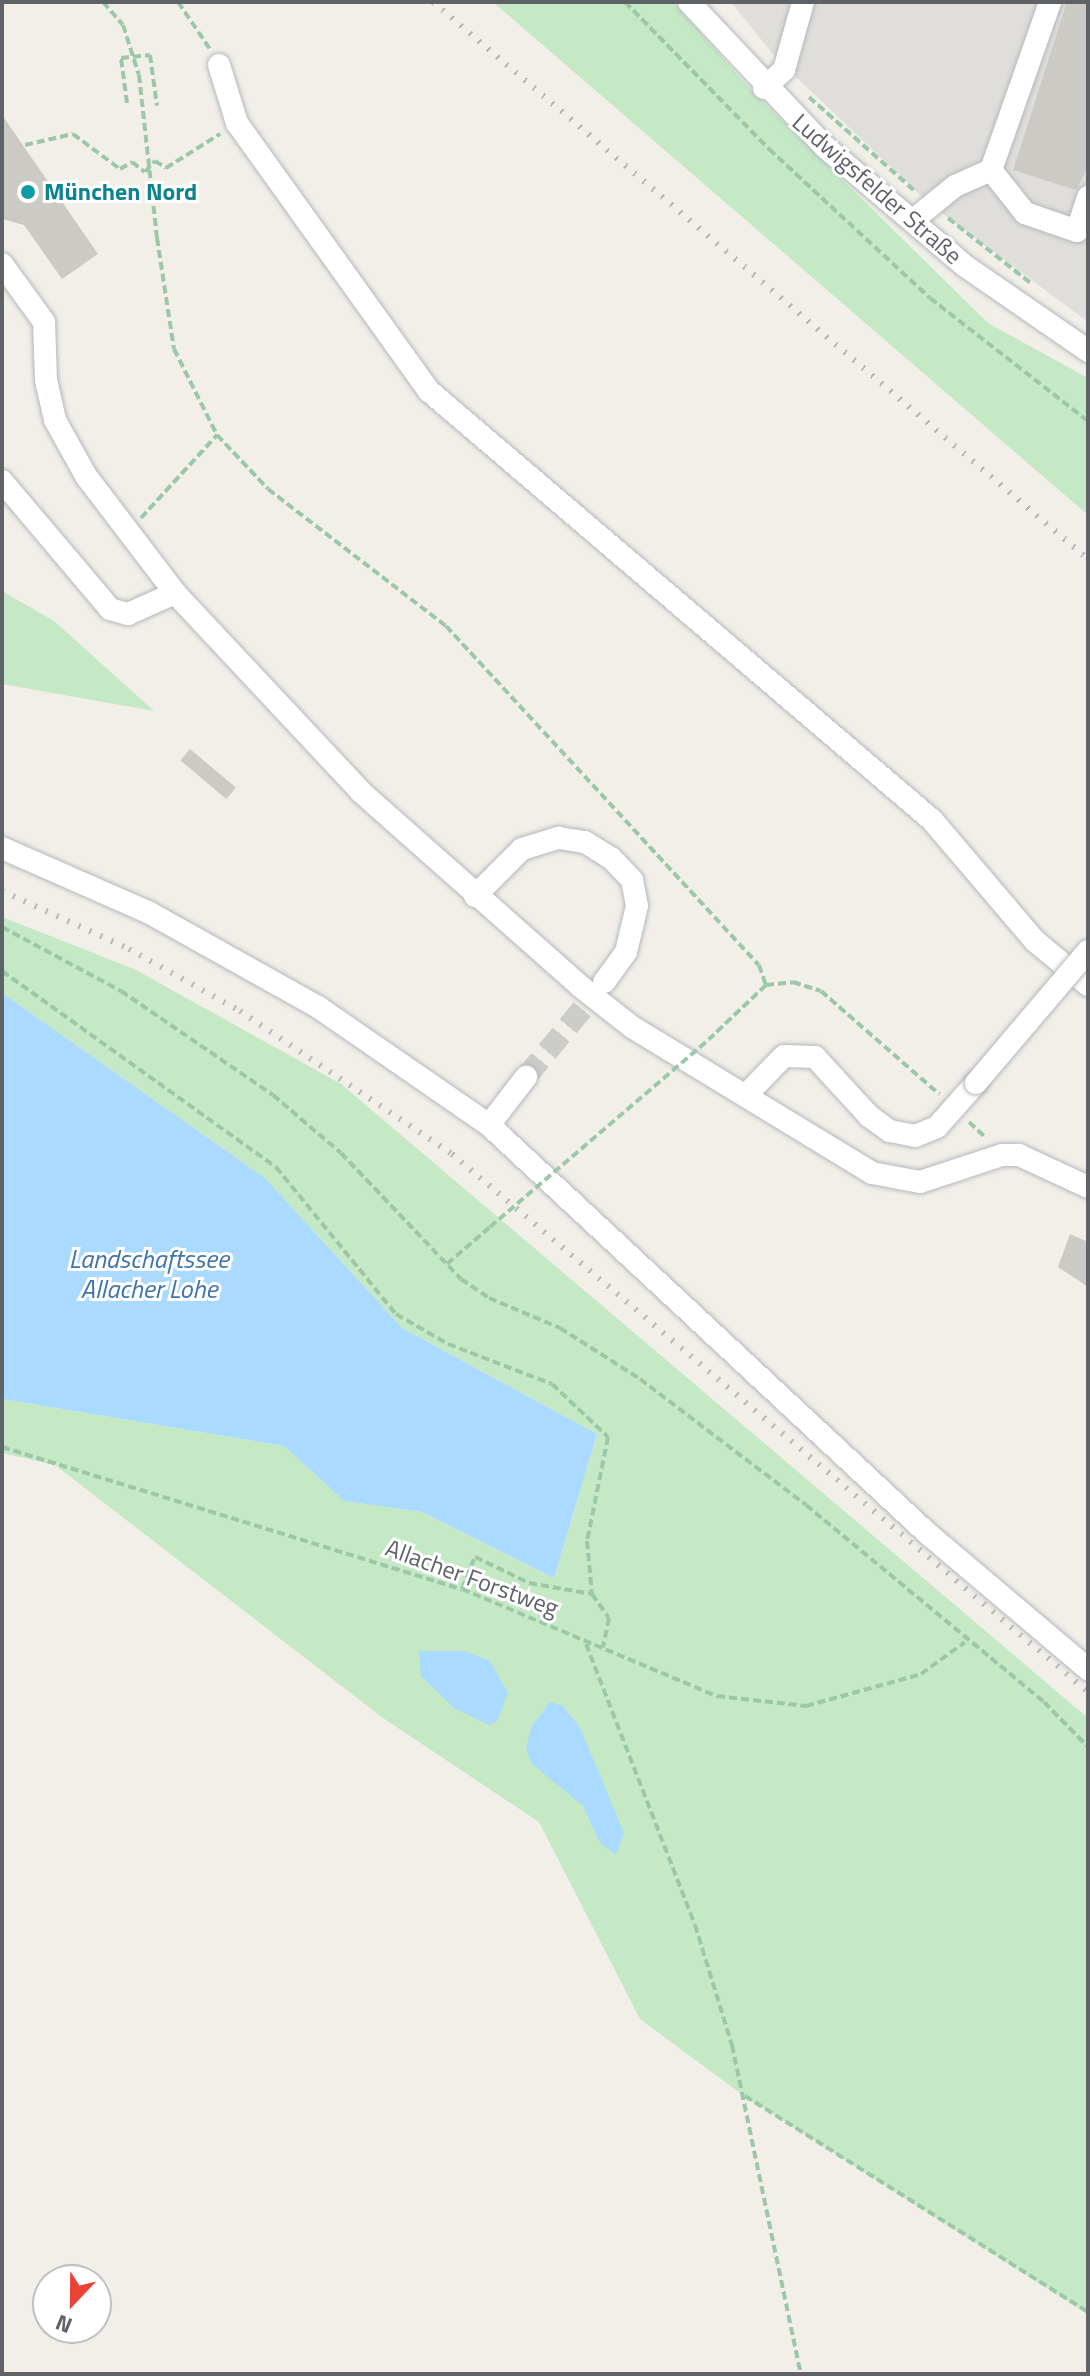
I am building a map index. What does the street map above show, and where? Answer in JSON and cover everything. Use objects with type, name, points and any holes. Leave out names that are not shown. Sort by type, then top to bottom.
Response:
[{"type":"street","name":"Ludwigsfelder Straße","points":[[689,2],[764,88],[912,221],[1030,315],[1088,350]]},
{"type":"street","points":[[764,88],[782,73],[803,2]]},
{"type":"street","points":[[912,221],[931,205],[991,170],[1050,2]]},
{"type":"street","points":[[219,65],[237,123],[429,391],[932,820],[1035,941],[1088,985]]},
{"type":"street","points":[[991,170],[1025,213],[1077,231],[1088,197]]},
{"type":"street","points":[[2,264],[44,322],[46,380],[55,420],[128,531],[175,593],[361,792],[475,896],[632,1027],[886,1177],[920,1182],[1002,1155],[1019,1155],[1088,1187]]},
{"type":"street","points":[[2,481],[110,609],[128,614],[175,593]]},
{"type":"street","points":[[475,896],[522,849],[559,838],[585,842],[611,858],[632,880],[637,906],[626,952],[604,982]]},
{"type":"street","points":[[2,848],[148,912],[305,1000],[489,1125],[927,1533],[1088,1669]]},
{"type":"street","points":[[747,1094],[772,1063],[801,1054],[828,1066],[869,1116],[902,1136],[937,1127],[960,1113],[976,1083],[1088,951]]},
{"type":"street","points":[[489,1125],[526,1077]]},
{"type":"path","points":[[103,2],[123,25],[136,56],[157,238],[174,349],[217,435],[268,489],[446,626],[696,893],[759,965],[766,985]]},
{"type":"path","points":[[178,2],[219,65]]},
{"type":"path","points":[[625,2],[930,298],[1088,421]]},
{"type":"path","points":[[127,103],[121,58],[150,55],[157,106]]},
{"type":"path","points":[[782,73],[931,205],[1036,288]]},
{"type":"path","points":[[25,145],[73,134],[120,169],[132,162],[145,172],[155,161],[166,168],[237,123]]},
{"type":"path","points":[[128,531],[217,435]]},
{"type":"path","points":[[2,927],[121,991],[273,1095],[341,1153],[447,1264],[489,1298],[560,1328],[640,1379],[806,1505],[965,1642],[1044,1702],[1088,1747]]},
{"type":"path","points":[[2,971],[276,1167],[396,1314],[448,1344],[552,1384],[608,1437],[587,1541],[592,1594],[609,1618],[603,1647]]},
{"type":"path","points":[[447,1264],[709,1039],[766,985],[793,982],[821,991],[987,1140]]},
{"type":"path","name":"Allacher Forstweg","points":[[2,1447],[462,1589],[530,1613],[586,1644],[603,1647],[717,1696],[806,1706],[921,1674],[965,1642]]},
{"type":"path","points":[[462,1589],[475,1557],[529,1583],[592,1594]]},
{"type":"path","points":[[586,1644],[695,1925],[744,2096],[801,2374]]},
{"type":"path","points":[[744,2096],[1088,2312]]},
{"type":"shaded area","points":[[731,2],[1088,2],[1088,322],[931,205],[776,58]]},
{"type":"green space","points":[[493,2],[673,2],[753,92],[988,323],[1088,378],[1088,515]]},
{"type":"green space","points":[[2,591],[54,621],[154,711],[2,684]]},
{"type":"green space","points":[[2,917],[134,969],[341,1084],[1088,1718],[1088,2314],[744,2096],[640,2019],[539,1822],[383,1718],[55,1465],[2,1453],[2,1399],[284,1446],[344,1501],[422,1512],[554,1578],[597,1434],[402,1328],[265,1178],[2,993]]},
{"type":"water","name":"Landschaftssee Allacher Lohe","points":[[2,993],[265,1178],[402,1328],[597,1434],[554,1578],[422,1512],[344,1501],[284,1446],[2,1399]]},
{"type":"water","points":[[419,1651],[464,1651],[490,1661],[508,1693],[497,1721],[489,1725],[454,1708],[421,1676]]},
{"type":"water","points":[[550,1702],[562,1705],[580,1728],[624,1833],[616,1855],[600,1843],[583,1806],[531,1763],[526,1747],[532,1726]]},
{"type":"building","points":[[1067,2],[1088,2],[1088,167],[1076,190],[1013,170]]},
{"type":"building","name":"München Nord","points":[[2,115],[98,254],[62,279],[24,225],[2,219]]},
{"type":"building","points":[[190,749],[236,788],[226,799],[180,760]]},
{"type":"building","points":[[1070,1234],[1088,1242],[1088,1287],[1058,1267]]},
{"type":"tunnel","points":[[526,1077],[604,983]]},
{"type":"railway","points":[[433,2],[1088,559]]},
{"type":"railway","points":[[2,891],[129,949],[240,1011],[452,1154],[1088,1692]]},
{"type":"place","name":"München Nord","points":[[28,192]]}]
